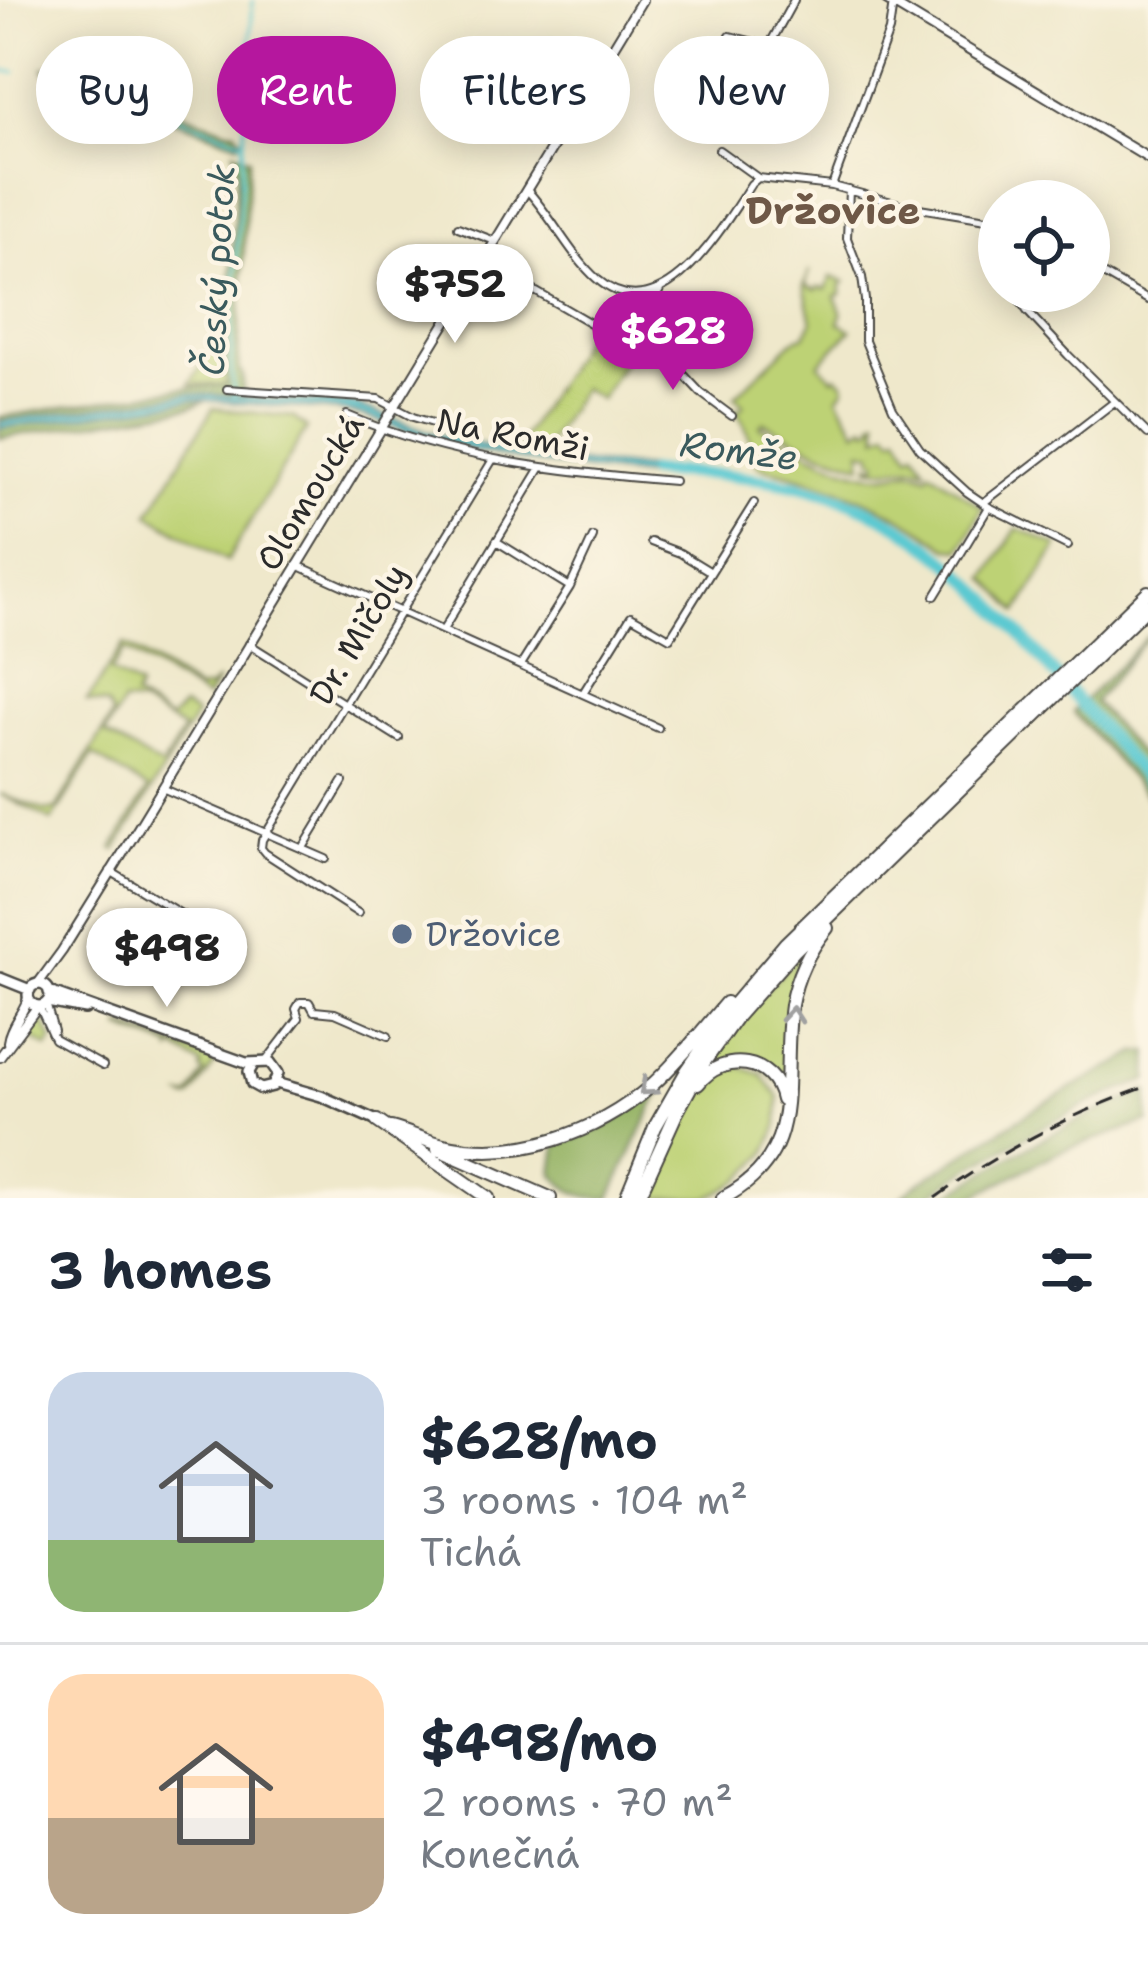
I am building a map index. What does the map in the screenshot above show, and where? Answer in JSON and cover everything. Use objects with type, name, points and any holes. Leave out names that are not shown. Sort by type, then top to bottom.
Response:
[{"type":"highway","points":[[638,1198],[676,1114],[736,1017],[794,951],[1064,684],[1148,592]]},
{"type":"highway","points":[[391,1128],[444,1145],[492,1150],[527,1146],[581,1129],[626,1105],[654,1083],[786,943],[1148,607]]},
{"type":"highway","points":[[723,1198],[765,1166],[782,1131],[796,986],[818,939],[862,885]]},
{"type":"highway","points":[[626,1198],[656,1127],[687,1071],[731,1008],[786,943]]},
{"type":"highway","points":[[676,1114],[705,1075],[723,1065],[743,1062],[776,1082],[782,1101],[782,1131]]},
{"type":"highway","points":[[377,1121],[550,1198]]},
{"type":"highway","points":[[377,1121],[488,1198]]},
{"type":"main road","points":[[0,978],[40,996],[195,1044],[251,1068],[274,1071],[377,1121]]},
{"type":"main road","points":[[251,1068],[250,1080],[265,1089],[274,1071]]},
{"type":"street","name":"Olomoucká","points":[[0,1057],[26,1006],[40,996],[62,951],[642,0]]},
{"type":"street","points":[[774,36],[794,0]]},
{"type":"street","points":[[832,186],[889,31],[890,1],[1148,158]]},
{"type":"street","points":[[718,150],[758,178],[832,186],[907,206],[978,218]]},
{"type":"street","points":[[636,332],[660,290],[705,252],[758,178]]},
{"type":"street","points":[[527,190],[588,270],[609,288],[631,294],[660,290]]},
{"type":"street","points":[[849,190],[847,238],[862,277],[865,341],[893,409],[933,463],[986,505],[1068,546]]},
{"type":"street","points":[[848,206],[889,212],[907,206]]},
{"type":"street","points":[[458,227],[495,241]]},
{"type":"street","points":[[483,260],[592,324],[636,332],[732,416]]},
{"type":"street","points":[[1110,278],[1148,301]]},
{"type":"street","points":[[1028,312],[1148,434]]},
{"type":"street","name":"Na Romži","points":[[227,389],[379,399],[408,415],[469,434]]},
{"type":"street","points":[[935,596],[986,505],[1113,403]]},
{"type":"street","name":"Na Romži","points":[[347,416],[492,461],[674,481]]},
{"type":"street","name":"Dr. Mičoly","points":[[265,832],[492,461]]},
{"type":"street","points":[[443,630],[540,468]]},
{"type":"street","points":[[584,693],[631,616],[670,638],[754,502]]},
{"type":"street","points":[[521,665],[570,587],[593,537]]},
{"type":"street","points":[[496,541],[570,587]]},
{"type":"street","points":[[651,542],[711,572]]},
{"type":"street","points":[[297,566],[658,728]]},
{"type":"street","points":[[249,644],[399,738]]},
{"type":"street","points":[[303,848],[343,782]]},
{"type":"street","points":[[162,788],[326,859]]},
{"type":"street","points":[[265,832],[262,850],[358,913]]},
{"type":"street","points":[[110,872],[201,926]]},
{"type":"street","points":[[40,996],[52,1036],[103,1066]]},
{"type":"street","points":[[299,1018],[296,1009],[303,1001],[314,1012]]},
{"type":"street","points":[[299,1018],[310,1019],[314,1012]]},
{"type":"street","points":[[314,1012],[334,1013],[388,1036]]},
{"type":"street","points":[[274,1071],[276,1050],[299,1018]]},
{"type":"green space","points":[[193,117],[217,126],[217,135],[193,127]]},
{"type":"green space","points":[[234,151],[249,158],[238,356],[243,396],[188,394],[0,422],[0,417],[227,385],[238,169]]},
{"type":"green space","points":[[810,270],[805,285],[816,290],[826,289],[831,277],[845,282],[835,297],[842,314],[839,323],[851,330],[819,364],[844,383],[838,397],[857,431],[874,426],[878,419],[878,436],[888,431],[894,437],[899,434],[910,454],[915,451],[926,468],[870,467],[878,460],[862,450],[862,465],[819,451],[763,422],[760,426],[852,470],[882,475],[908,471],[928,475],[931,471],[983,508],[961,549],[948,548],[859,497],[757,463],[746,427],[733,410],[743,405],[735,396],[805,335],[812,322],[804,286]]},
{"type":"green space","points":[[228,324],[227,385],[189,384]]},
{"type":"green space","points":[[589,326],[638,337],[600,399],[582,388],[541,454],[519,450],[520,442]]},
{"type":"green space","points":[[209,399],[190,407],[0,438],[0,428]]},
{"type":"green space","points":[[213,408],[293,417],[307,428],[227,561],[149,514]]},
{"type":"green space","points":[[1017,528],[1058,546],[1018,612],[986,578]]},
{"type":"green space","points":[[1148,636],[1094,702],[1148,764],[1148,797],[1073,712]]},
{"type":"green space","points":[[124,644],[198,690],[218,680],[206,698],[124,650],[111,672],[139,688],[134,697],[169,720],[183,707],[196,715],[116,850],[148,789],[93,755],[52,821],[0,794],[46,811],[56,809],[112,714],[107,705],[87,701]],"holes":[[[123,703],[141,704],[184,730],[162,767],[105,734]]]},
{"type":"green space","points":[[806,947],[795,972],[784,1085],[754,1061],[706,1068],[750,1007]]},
{"type":"green space","points":[[35,1014],[53,1040],[48,1048],[30,1037],[23,1047],[15,1043]]},
{"type":"green space","points":[[122,1026],[213,1059],[214,1065],[191,1098],[187,1099],[184,1097],[190,1097],[204,1073],[202,1065]]},
{"type":"green space","points":[[1148,1052],[1148,1080],[1039,1129],[926,1198],[900,1198],[1031,1111],[1137,1053]]},
{"type":"green space","points":[[741,1067],[761,1074],[779,1097],[778,1125],[766,1154],[739,1181],[707,1198],[643,1198],[696,1091],[722,1070]]},
{"type":"green space","points":[[664,1083],[610,1198],[577,1193],[558,1180],[553,1173],[557,1145],[610,1124]]},
{"type":"green space","points":[[1148,1091],[1148,1122],[1061,1151],[970,1198],[944,1198],[1043,1138]]},
{"type":"water","points":[[188,394],[353,404],[491,448],[562,462],[662,469],[662,476],[496,455],[343,411],[194,399],[0,428],[0,422]]},
{"type":"waterway","name":"Český potok","points":[[234,398],[232,330],[253,0]]},
{"type":"waterway","points":[[0,71],[16,72]]},
{"type":"waterway","points":[[193,122],[217,131]]},
{"type":"waterway","name":"Romže","points":[[650,472],[794,485],[887,519],[948,561],[1001,612],[1148,782]]},
{"type":"railway","points":[[935,1198],[1038,1134],[1148,1086]]},
{"type":"place","name":"Držovice","points":[[402,934]]},
{"type":"district","name":"Držovice","points":[[833,210]]}]
